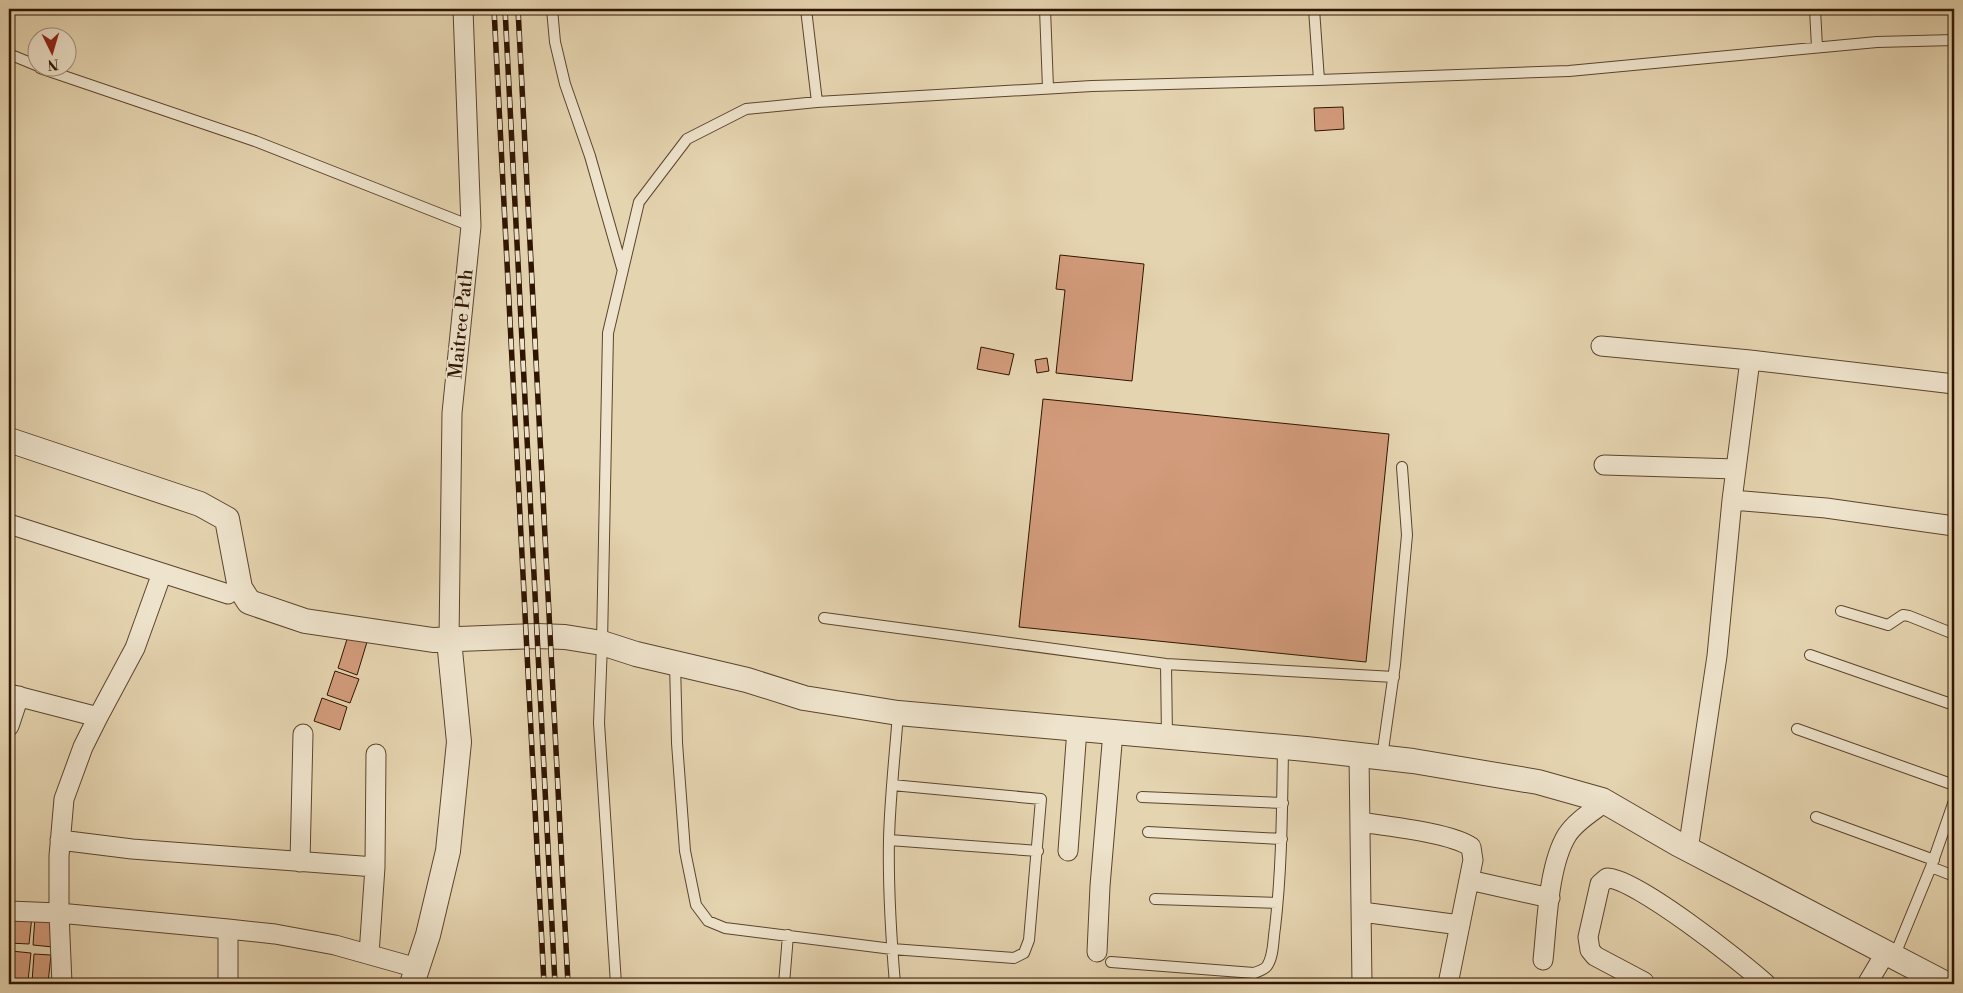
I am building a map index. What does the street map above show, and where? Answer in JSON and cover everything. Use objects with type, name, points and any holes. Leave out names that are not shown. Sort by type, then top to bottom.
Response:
[{"type":"street","name":"Maitree Path","points":[[450,640],[452,413],[470,226],[463,9]]},
{"type":"street","points":[[1601,346],[1750,360],[1954,384]]},
{"type":"street","points":[[1688,850],[1717,656],[1732,500],[1750,360]]},
{"type":"street","points":[[10,443],[200,504],[227,519],[240,588],[249,602],[305,621],[433,640],[549,636],[602,643],[748,680],[804,698],[898,713],[1382,757],[1538,782],[1605,802],[1688,850],[1938,982]]},
{"type":"street","points":[[1604,465],[1736,470]]},
{"type":"street","points":[[1732,500],[1826,508],[1954,526]]},
{"type":"street","points":[[9,524],[228,594]]},
{"type":"street","points":[[62,984],[58,913],[60,840],[64,799],[83,747],[135,648],[162,573]]},
{"type":"street","points":[[9,911],[58,913],[275,934],[335,945],[369,954],[414,976],[428,935],[448,851],[459,742],[450,640]]},
{"type":"street","points":[[9,726],[14,695],[98,717]]},
{"type":"street","points":[[1068,851],[1077,728]]},
{"type":"street","points":[[1104,957],[1100,886],[1113,732]]},
{"type":"street","points":[[300,862],[303,734]]},
{"type":"street","points":[[369,954],[375,867],[376,754]]},
{"type":"street","points":[[1358,755],[1362,984]]},
{"type":"street","points":[[1543,960],[1550,898],[1558,852],[1568,834],[1580,821],[1605,802]]},
{"type":"street","points":[[1360,822],[1443,836],[1466,843],[1471,847],[1473,852],[1469,880],[1448,984]]},
{"type":"street","points":[[60,840],[132,850],[375,867]]},
{"type":"street","points":[[1644,982],[1595,956],[1588,946],[1588,937],[1600,884],[1606,878],[1620,880],[1662,906],[1726,949],[1766,984]]},
{"type":"street","points":[[1469,880],[1550,898]]},
{"type":"street","points":[[1362,912],[1460,924]]},
{"type":"street","points":[[228,929],[228,984]]},
{"type":"street","points":[[1867,984],[1890,955]]},
{"type":"lane","points":[[552,9],[555,42],[565,84],[590,156],[623,269]]},
{"type":"lane","points":[[806,9],[817,102]]},
{"type":"lane","points":[[1045,9],[1048,88]]},
{"type":"lane","points":[[1314,9],[1319,80]]},
{"type":"lane","points":[[1815,9],[1817,48]]},
{"type":"lane","points":[[616,984],[599,723],[608,333],[639,202],[686,139],[746,109],[817,102],[1048,88],[1569,71],[1878,42],[1954,40]]},
{"type":"lane","points":[[9,54],[28,62]]},
{"type":"lane","points":[[71,78],[255,141],[470,226]]},
{"type":"lane","points":[[1382,757],[1394,677],[1407,535],[1402,468]]},
{"type":"lane","points":[[1840,611],[1888,625],[1903,615],[1909,616],[1954,634]]},
{"type":"lane","points":[[824,618],[1166,664],[1394,677]]},
{"type":"lane","points":[[1810,655],[1954,705]]},
{"type":"lane","points":[[675,663],[677,743],[685,851],[696,906],[708,921],[725,928],[892,949],[1014,958],[1024,952],[1029,940],[1041,799],[892,785]]},
{"type":"lane","points":[[1166,664],[1167,738]]},
{"type":"lane","points":[[895,984],[892,949],[889,840],[898,713]]},
{"type":"lane","points":[[1797,729],[1954,784]]},
{"type":"lane","points":[[1104,957],[1254,973],[1268,965],[1272,954],[1278,903],[1282,839],[1283,748]]},
{"type":"lane","points":[[1142,797],[1283,804]]},
{"type":"lane","points":[[1890,955],[1932,863],[1954,801]]},
{"type":"lane","points":[[1816,817],[1932,863],[1954,876]]},
{"type":"lane","points":[[1148,832],[1282,839]]},
{"type":"lane","points":[[889,840],[1038,851]]},
{"type":"lane","points":[[1155,898],[1278,903]]},
{"type":"lane","points":[[784,984],[788,936]]},
{"type":"building","points":[[1343,107],[1344,129],[1315,131],[1314,108]]},
{"type":"building","points":[[1060,255],[1144,264],[1132,381],[1056,373],[1065,290],[1056,289]]},
{"type":"building","points":[[981,347],[1014,354],[1009,375],[977,369]]},
{"type":"building","points":[[1047,358],[1049,371],[1037,373],[1035,360]]},
{"type":"building","points":[[1043,399],[1389,434],[1366,662],[1019,627]]},
{"type":"building","points":[[348,636],[367,642],[357,675],[338,668]]},
{"type":"building","points":[[335,671],[359,679],[350,703],[327,695]]},
{"type":"building","points":[[322,698],[347,707],[340,730],[314,721]]},
{"type":"building","points":[[11,914],[32,916],[29,944],[9,943]]},
{"type":"building","points":[[35,917],[56,919],[53,947],[33,945]]},
{"type":"building","points":[[11,951],[31,953],[28,981],[9,980]]},
{"type":"building","points":[[34,954],[51,955],[48,983],[32,982]]},
{"type":"railway","points":[[494,9],[544,984]]},
{"type":"railway","points":[[505,9],[555,984]]},
{"type":"railway","points":[[518,9],[568,984]]}]
